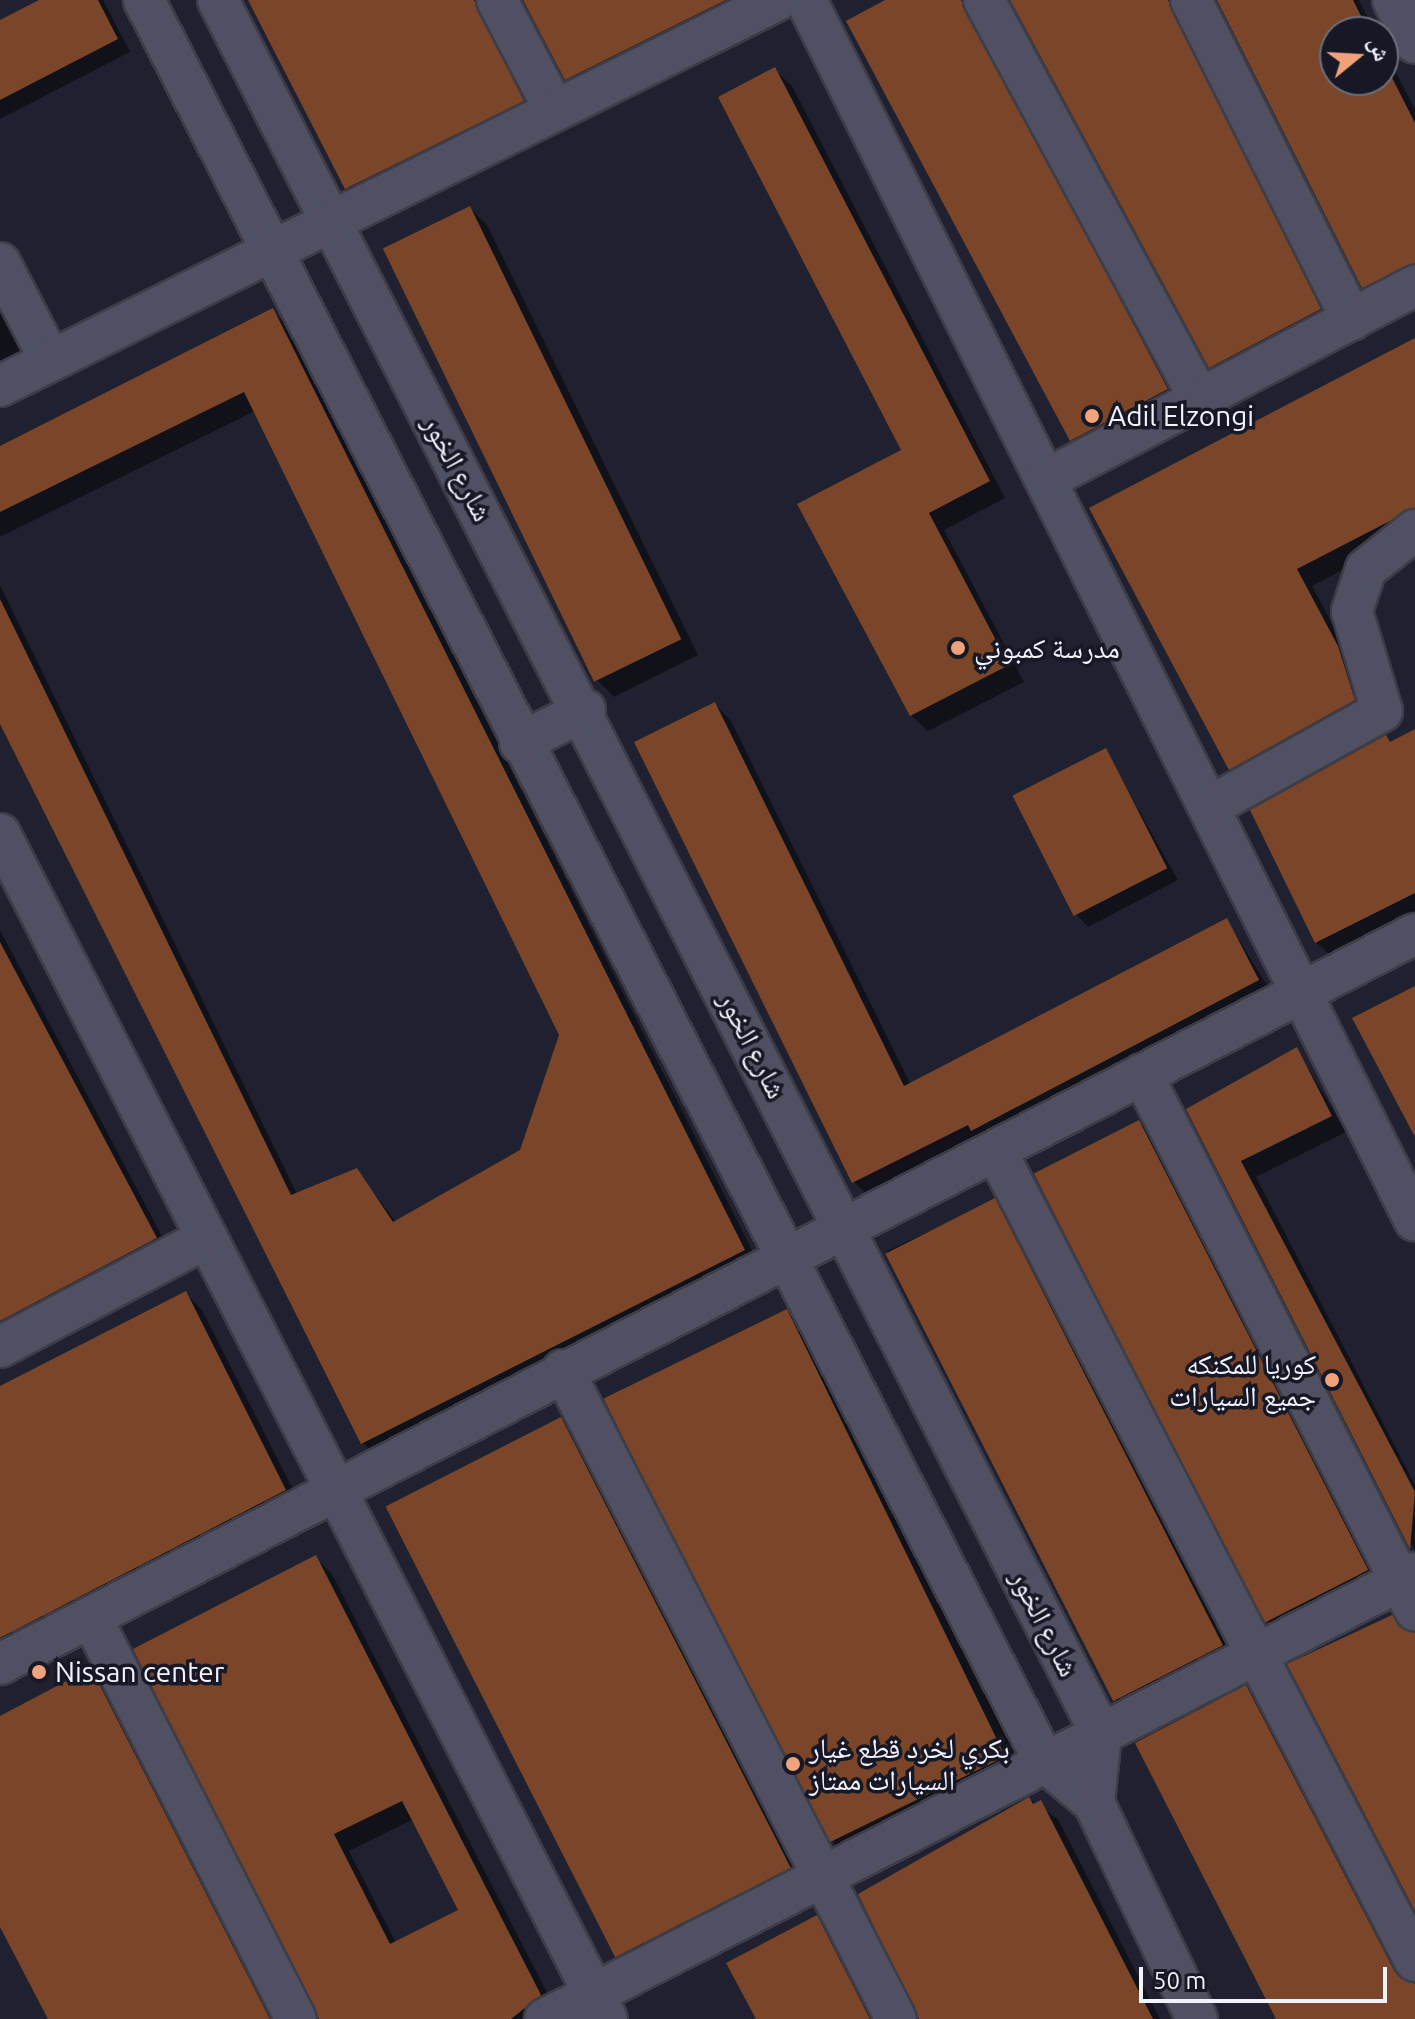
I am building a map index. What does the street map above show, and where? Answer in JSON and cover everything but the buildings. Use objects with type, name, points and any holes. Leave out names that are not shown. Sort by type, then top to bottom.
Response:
[{"type":"street","points":[[144,0],[267,249],[1044,1761],[1094,1803],[1197,2019]]},
{"type":"street","name":"شارع الخور","points":[[218,0],[328,220],[585,710],[1101,1734]]},
{"type":"street","points":[[497,0],[555,111]]},
{"type":"street","points":[[0,386],[267,249],[778,0]]},
{"type":"street","points":[[806,0],[1047,479],[1297,992],[1415,1221]]},
{"type":"street","points":[[984,0],[1199,398]]},
{"type":"street","points":[[1191,0],[1352,320]]},
{"type":"street","points":[[1393,0],[1415,43]]},
{"type":"street","points":[[0,263],[50,360]]},
{"type":"street","points":[[1047,479],[1415,286]]},
{"type":"street","points":[[1209,807],[1382,711],[1352,611],[1366,569],[1415,530]]},
{"type":"street","points":[[520,743],[585,710]]},
{"type":"street","points":[[0,834],[601,2006]]},
{"type":"street","points":[[0,1664],[335,1487],[786,1260],[1297,992],[1415,934]]},
{"type":"street","points":[[545,2019],[601,2006],[822,1876],[1044,1761],[1256,1655],[1410,1588],[1142,1074]]},
{"type":"street","points":[[996,1151],[1415,1961]]},
{"type":"street","points":[[0,1347],[207,1238]]},
{"type":"street","points":[[563,1370],[896,2019]]},
{"type":"street","points":[[91,1617],[296,2019]]},
{"type":"street","points":[[1094,1803],[1101,1734]]},
{"type":"place","name":"Adil Elzongi","points":[[1092,416]]},
{"type":"place","name":"مدرسة كمبوني","points":[[958,648]]},
{"type":"place","name":"كوريا للمكنكه جميع السيارات","points":[[1332,1380]]},
{"type":"place","name":"Nissan center","points":[[39,1672]]},
{"type":"place","name":"بكري لخرد قطع غيار السيارات ممتاز","points":[[793,1764]]}]
